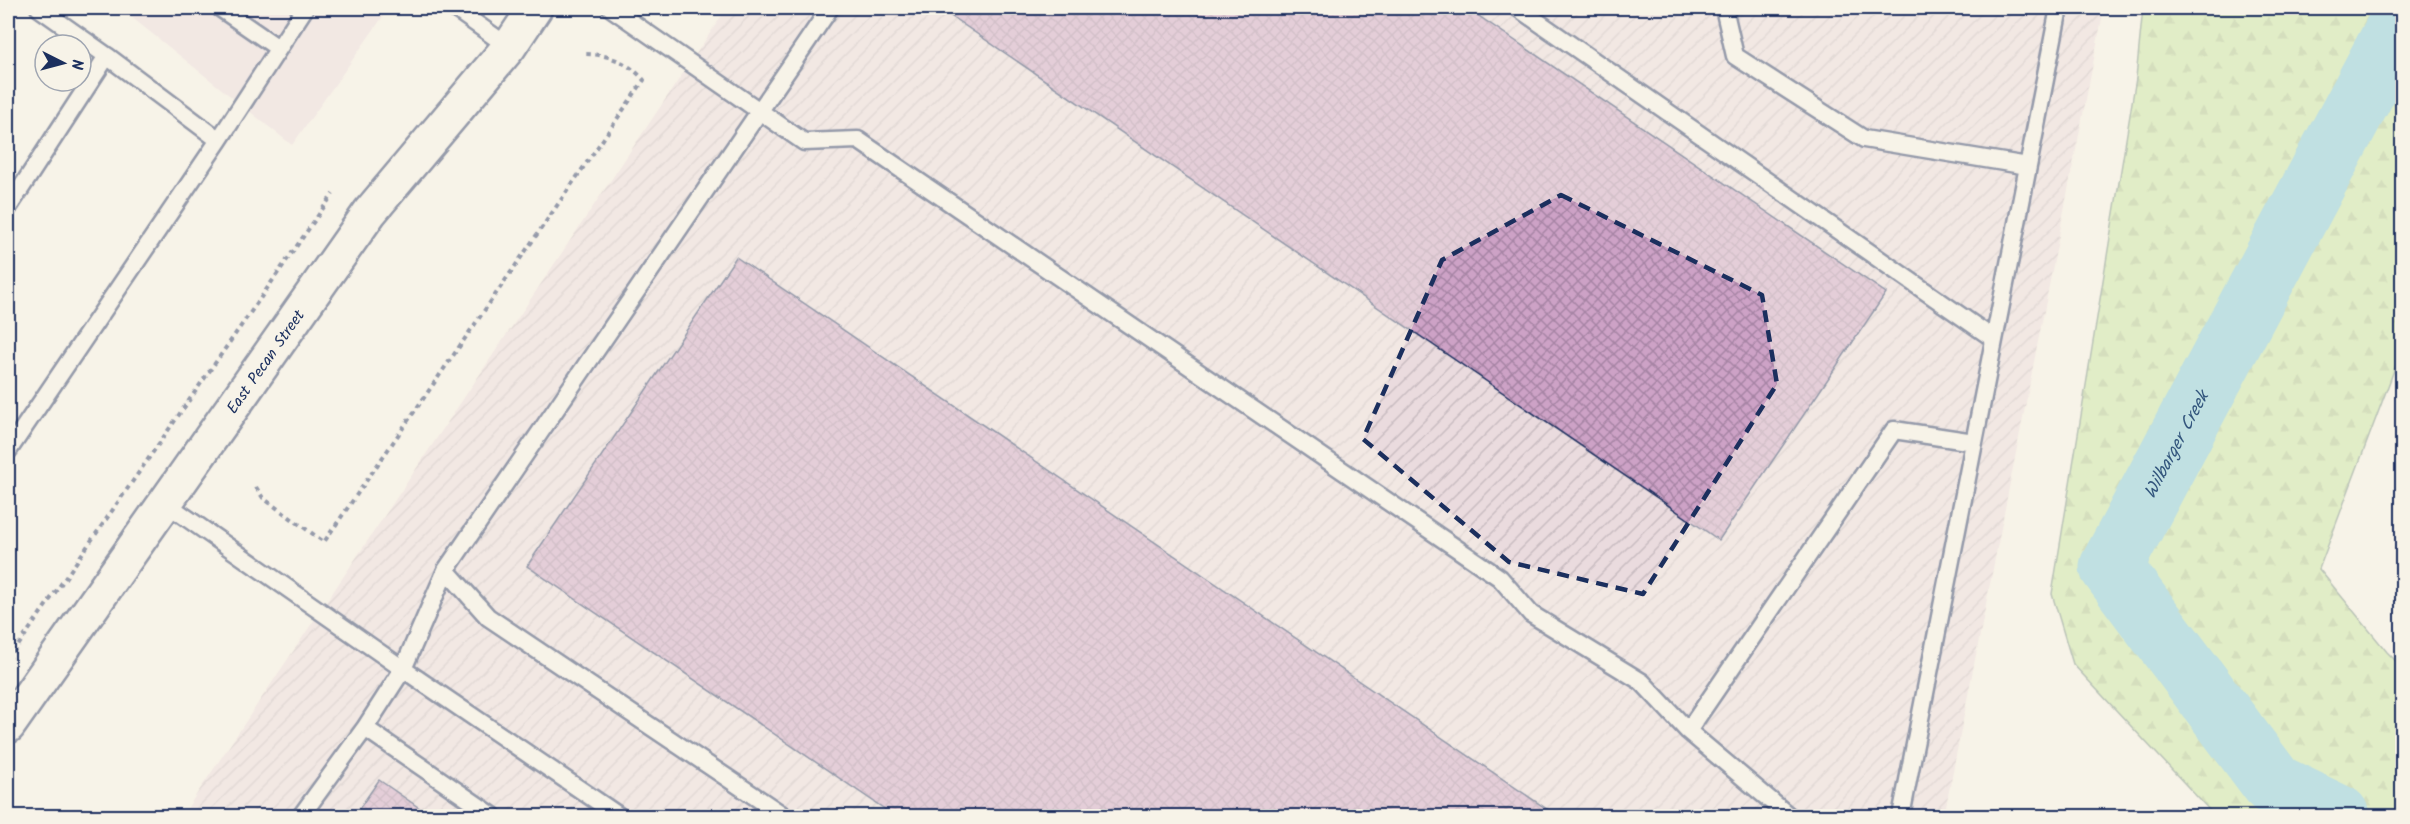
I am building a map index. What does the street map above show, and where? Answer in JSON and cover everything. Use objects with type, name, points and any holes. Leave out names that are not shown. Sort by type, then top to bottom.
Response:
[{"type":"street","name":"East Pecan Street","points":[[8,726],[370,212],[509,47],[534,8]]},
{"type":"lane","points":[[39,8],[219,140]]},
{"type":"lane","points":[[8,451],[219,140],[305,8]]},
{"type":"lane","points":[[454,8],[509,47]]},
{"type":"lane","points":[[611,8],[804,141],[858,140],[1500,578],[1531,614],[1642,682],[1688,731],[1789,816]]},
{"type":"lane","points":[[301,816],[365,728],[403,669],[446,570],[830,8]]},
{"type":"lane","points":[[1518,8],[1994,339]]},
{"type":"lane","points":[[1724,8],[1735,56],[1864,139],[2028,166]]},
{"type":"lane","points":[[1901,816],[2059,8]]},
{"type":"lane","points":[[225,9],[278,48]]},
{"type":"lane","points":[[8,208],[107,56]]},
{"type":"lane","points":[[1688,731],[1894,430],[1974,442]]},
{"type":"lane","points":[[164,502],[403,669],[620,816]]},
{"type":"lane","points":[[446,570],[488,616],[784,816]]},
{"type":"lane","points":[[365,728],[493,816]]},
{"type":"path","points":[[674,8],[688,15],[693,8]]},
{"type":"path","points":[[256,487],[263,498],[324,542],[644,80],[637,72],[609,56],[585,54]]},
{"type":"path","points":[[8,660],[333,194]]},
{"type":"highlighted area","points":[[1561,195],[1762,295],[1777,384],[1643,594],[1509,562],[1363,439],[1442,260]]},
{"type":"shaded area","points":[[120,8],[389,8],[292,145]]},
{"type":"shaded area","points":[[727,8],[2104,8],[1944,816],[182,816]]},
{"type":"green space","points":[[2143,8],[2402,8],[2402,349],[2319,569],[2402,667],[2402,816],[2215,816],[2073,664],[2052,594],[2136,78]]},
{"type":"building","points":[[939,8],[1467,8],[1886,293],[1719,540]]},
{"type":"building","points":[[736,257],[1557,816],[895,816],[527,566]]},
{"type":"building","points":[[379,780],[431,816],[354,816]]},
{"type":"waterway","name":"Wilbarger Creek","points":[[2338,816],[2274,785],[2111,567],[2402,19]]}]
